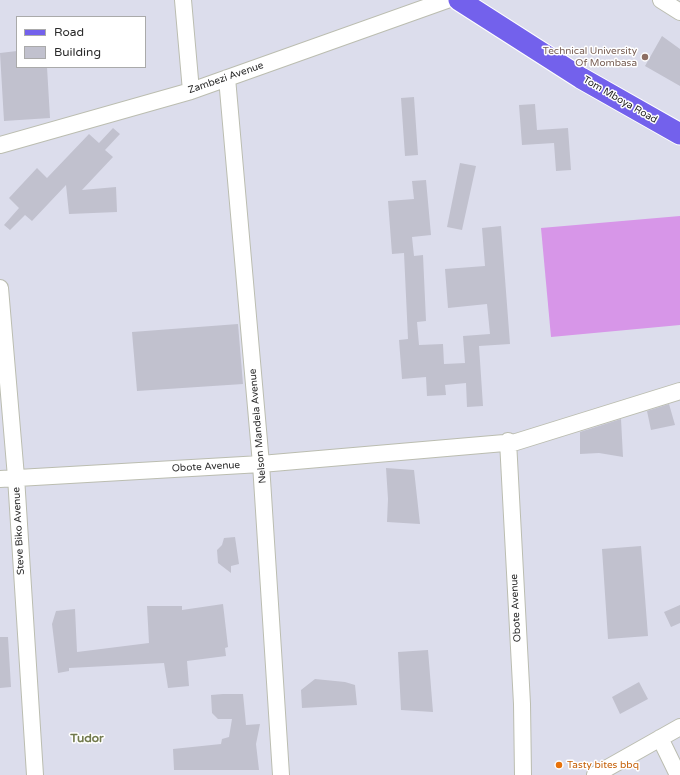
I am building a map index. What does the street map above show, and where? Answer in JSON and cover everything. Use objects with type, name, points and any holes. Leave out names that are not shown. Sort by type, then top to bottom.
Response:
[{"type":"main road","name":"Tom Mboya Road","points":[[459,0],[582,78],[680,134]]},
{"type":"street","points":[[183,0],[191,91]]},
{"type":"street","name":"Zambezi Avenue","points":[[0,145],[191,91],[448,0]]},
{"type":"street","points":[[661,0],[680,12]]},
{"type":"street","name":"Nelson Mandela Avenue","points":[[227,78],[261,464],[281,775]]},
{"type":"street","name":"Steve Biko Avenue","points":[[0,288],[8,478],[35,775]]},
{"type":"street","name":"Obote Avenue","points":[[8,478],[261,464],[508,441],[516,442],[680,391]]},
{"type":"street","name":"Obote Avenue","points":[[508,441],[522,704],[523,775]]},
{"type":"street","points":[[595,775],[680,728]]},
{"type":"street","points":[[660,738],[678,775]]},
{"type":"shaded area","points":[[680,216],[680,325],[551,337],[541,228]]},
{"type":"building","points":[[662,36],[680,49],[680,86],[645,66]]},
{"type":"building","points":[[16,51],[16,68],[47,68],[50,118],[4,121],[0,53]]},
{"type":"building","points":[[414,97],[418,155],[405,156],[401,98]]},
{"type":"building","points":[[535,104],[537,130],[568,128],[571,170],[556,171],[554,143],[522,145],[519,105]]},
{"type":"building","points":[[113,128],[120,134],[105,150],[113,157],[82,190],[116,187],[117,212],[69,214],[66,185],[32,221],[25,215],[10,230],[4,225],[19,208],[9,198],[37,168],[47,178],[89,134],[99,143]]},
{"type":"building","points":[[460,163],[476,166],[462,230],[447,227]]},
{"type":"building","points":[[426,180],[431,235],[412,237],[414,256],[423,255],[426,321],[417,322],[419,345],[443,344],[444,364],[465,363],[463,336],[490,334],[487,304],[448,308],[445,269],[485,266],[482,228],[501,226],[510,344],[479,346],[483,406],[467,407],[466,383],[445,385],[446,395],[427,396],[426,377],[402,379],[399,340],[408,339],[404,253],[392,254],[388,201],[414,199],[412,181]]},
{"type":"building","points":[[238,324],[243,384],[137,391],[132,332]]},
{"type":"building","points":[[669,404],[675,425],[651,430],[647,411]]},
{"type":"building","points":[[621,419],[623,457],[599,453],[580,454],[580,432]]},
{"type":"building","points":[[386,468],[414,470],[420,524],[387,522],[388,499]]},
{"type":"building","points":[[235,537],[239,564],[231,566],[231,573],[218,563],[217,550],[222,545],[224,538]]},
{"type":"building","points":[[641,546],[648,636],[608,639],[602,549]]},
{"type":"building","points":[[223,604],[228,647],[225,648],[226,656],[187,661],[189,686],[168,688],[164,663],[69,668],[69,671],[58,673],[52,624],[56,611],[75,609],[77,652],[149,643],[147,606],[182,606],[182,610]]},
{"type":"building","points":[[680,605],[680,623],[671,627],[664,612]]},
{"type":"building","points":[[0,637],[8,637],[11,687],[0,688]]},
{"type":"building","points":[[428,650],[433,712],[401,710],[398,652]]},
{"type":"building","points":[[315,679],[345,682],[355,685],[357,705],[302,708],[301,690]]},
{"type":"building","points":[[639,682],[648,699],[620,714],[612,697]]},
{"type":"building","points":[[243,694],[246,725],[260,724],[256,744],[259,770],[174,770],[173,749],[221,744],[222,739],[229,737],[232,719],[218,719],[212,713],[211,695]]},
{"type":"place","name":"Technical University Of Mombasa","points":[[645,57]]},
{"type":"place","name":"Tasty bites bbq","points":[[559,765]]},
{"type":"district","name":"Tudor","points":[[87,739]]}]
